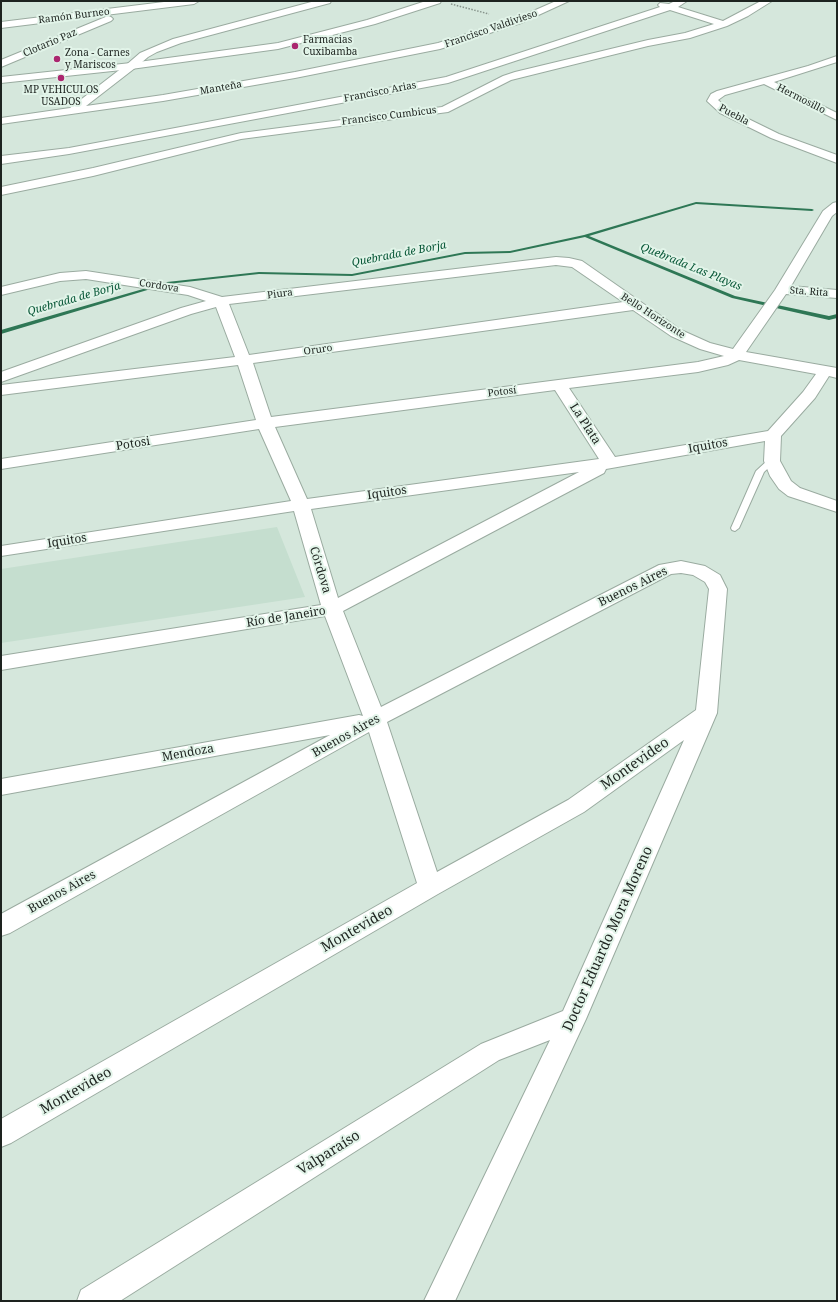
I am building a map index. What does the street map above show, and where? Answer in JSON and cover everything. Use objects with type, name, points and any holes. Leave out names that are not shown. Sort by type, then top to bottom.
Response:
[{"type":"main road","points":[[131,66],[144,55],[177,41],[326,1]]},
{"type":"main road","points":[[1,73],[267,39],[344,22],[409,1]]},
{"type":"main road","points":[[1,80],[131,66],[278,46],[371,22],[436,1]]},
{"type":"street","name":"Clotario Paz","points":[[1,64],[130,10],[142,1]]},
{"type":"street","name":"Ramón Burneo","points":[[1,25],[194,1]]},
{"type":"street","name":"Francisco Valdivieso","points":[[440,46],[518,21],[564,1]]},
{"type":"street","name":"Francisco Arias","points":[[1,160],[69,150],[448,80],[571,38],[670,7],[682,1]]},
{"type":"street","name":"Francisco Cumbicus","points":[[1,191],[93,172],[241,136],[444,110],[507,78],[648,43],[687,36],[724,24],[767,1]]},
{"type":"street","points":[[656,3],[724,24]]},
{"type":"street","points":[[571,38],[599,55]]},
{"type":"street","name":"Manteña","points":[[1,122],[295,75],[440,46]]},
{"type":"street","name":"Puebla","points":[[837,59],[812,68],[721,93],[714,96],[712,101],[724,111],[775,136],[837,159]]},
{"type":"street","points":[[72,111],[131,66]]},
{"type":"street","name":"Hermosillo","points":[[765,81],[837,117]]},
{"type":"street","points":[[775,136],[830,145]]},
{"type":"street","points":[[737,355],[782,290],[827,214],[837,206]]},
{"type":"street","name":"Piura","points":[[1,377],[186,311],[221,301],[556,261],[569,262]]},
{"type":"street","name":"Bello Horizonte","points":[[569,262],[577,264],[676,334],[705,346],[737,355],[831,372]]},
{"type":"street","name":"Cordova","points":[[1,292],[60,276],[86,275],[190,291],[221,301]]},
{"type":"street","name":"Sta. Rita","points":[[782,290],[837,294]]},
{"type":"street","name":"Córdova","points":[[221,301],[266,423],[301,505],[332,609],[375,719],[430,887]]},
{"type":"street","name":"Oruro","points":[[1,390],[244,360],[635,305]]},
{"type":"street","name":"Potosí","points":[[266,423],[698,367],[723,362],[737,355]]},
{"type":"street","points":[[831,372],[773,435],[772,461],[785,485],[794,492],[837,506]]},
{"type":"street","name":"La Plata","points":[[560,385],[610,463]]},
{"type":"street","name":"Potosi","points":[[1,464],[266,423]]},
{"type":"street","name":"Iquitos","points":[[1,552],[301,505],[610,463],[773,435]]},
{"type":"street","name":"Río de Janeiro","points":[[1,663],[332,609],[610,463]]},
{"type":"street","name":"Buenos Aires","points":[[1,926],[375,719],[666,569],[681,567],[698,570]]},
{"type":"street","name":"Doctor Eduardo Mora Moreno","points":[[439,1301],[573,1019],[706,713],[718,589],[713,580],[698,570]]},
{"type":"street","name":"Montevideo","points":[[1,1134],[430,887],[576,806],[706,713]]},
{"type":"street","name":"Mendoza","points":[[1,787],[375,719]]},
{"type":"street","name":"Valparaíso","points":[[92,1301],[490,1052],[573,1019]]},
{"type":"lane","points":[[735,528],[760,471],[772,461]]},
{"type":"path","points":[[451,4],[518,21]]},
{"type":"shaded area","points":[[277,527],[305,597],[1,643],[1,569]]},
{"type":"waterway","points":[[585,236],[696,203],[812,210]]},
{"type":"waterway","name":"Quebrada de Borja","points":[[167,283],[259,273],[352,275],[465,253],[510,252],[585,236]]},
{"type":"waterway","name":"Quebrada Las Playas","points":[[585,236],[734,297],[829,318],[837,316]]},
{"type":"waterway","name":"Quebrada de Borja","points":[[1,332],[152,288]]},
{"type":"place","name":"Farmacias Cuxibamba","points":[[295,46]]},
{"type":"place","name":"Zona - Carnes y Mariscos","points":[[57,59]]},
{"type":"place","name":"MP VEHICULOS USADOS","points":[[61,78]]}]
